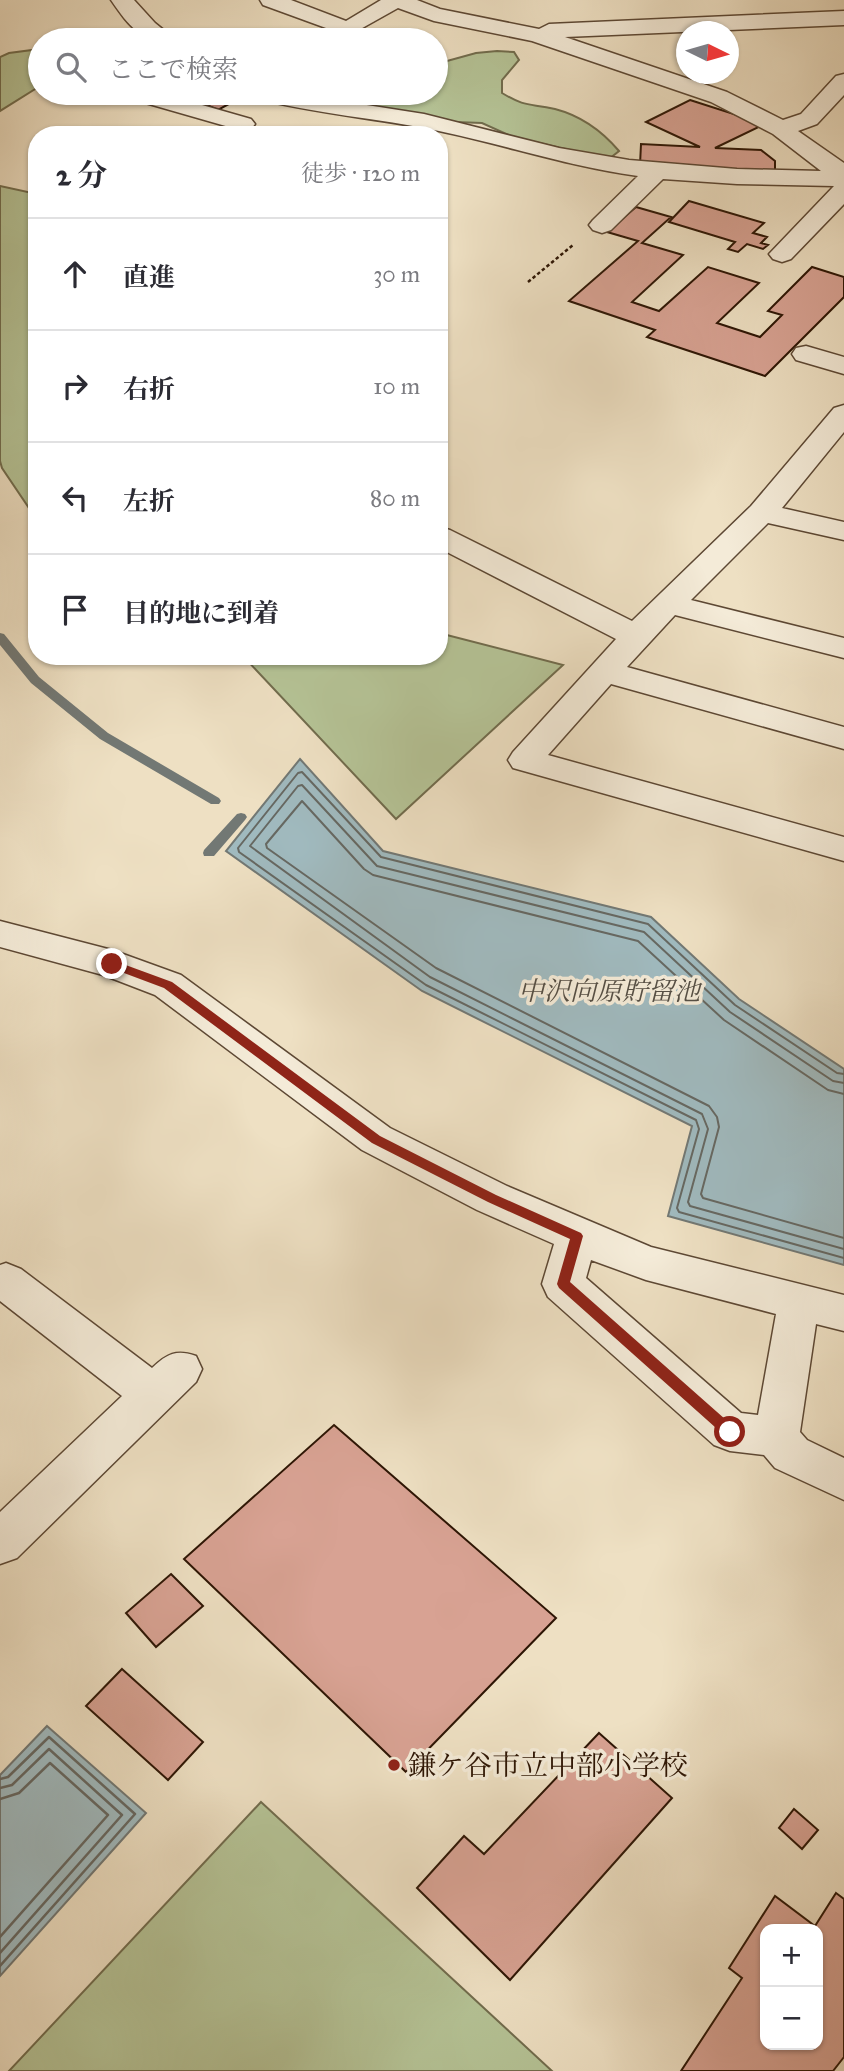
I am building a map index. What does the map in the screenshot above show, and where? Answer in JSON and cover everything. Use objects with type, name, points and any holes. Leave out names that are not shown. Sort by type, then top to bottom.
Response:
[{"type":"street","points":[[122,0],[148,28]]},
{"type":"street","points":[[271,0],[345,28]]},
{"type":"street","points":[[350,28],[396,0],[434,14],[525,33],[719,96],[781,129],[828,165],[844,173]]},
{"type":"street","points":[[525,33],[844,18]]},
{"type":"street","points":[[781,129],[809,119],[844,81]]},
{"type":"street","points":[[177,105],[243,124]]},
{"type":"street","points":[[239,126],[283,105]]},
{"type":"street","points":[[318,105],[446,126]]},
{"type":"street","points":[[448,127],[560,155],[657,171],[794,179],[844,178]]},
{"type":"street","points":[[603,225],[657,171]]},
{"type":"street","points":[[782,254],[844,190]]},
{"type":"street","points":[[806,354],[844,366]]},
{"type":"street","points":[[844,414],[762,512],[636,636],[525,760],[844,849]]},
{"type":"street","points":[[762,512],[844,531]]},
{"type":"street","points":[[448,541],[636,636]]},
{"type":"street","points":[[668,604],[844,648]]},
{"type":"street","points":[[604,671],[844,738]]},
{"type":"street","points":[[0,934],[112,964],[168,985],[376,1139],[492,1198],[646,1263],[844,1313]]},
{"type":"street","points":[[577,1236],[563,1284],[730,1432],[777,1437],[791,1454],[844,1480]]},
{"type":"street","points":[[0,1543],[167,1382],[2,1281]]},
{"type":"street","points":[[777,1437],[795,1321],[801,1304]]},
{"type":"path","points":[[528,282],[597,226],[603,225]]},
{"type":"green space","points":[[28,51],[28,94],[0,111],[0,57]]},
{"type":"green space","points":[[514,52],[519,60],[502,80],[502,93],[523,103],[555,109],[583,120],[606,137],[619,151],[609,159],[513,137],[482,123],[455,122],[349,105],[448,105],[448,61],[476,53]]},
{"type":"green space","points":[[0,186],[28,192],[28,507],[0,461]]},
{"type":"green space","points":[[448,635],[563,665],[396,819],[251,665],[448,665]]},
{"type":"green space","points":[[261,1802],[552,2071],[9,2071]]},
{"type":"water","name":"中沢向原貯留池","points":[[300,759],[383,851],[651,917],[739,999],[844,1069],[844,1265],[668,1216],[692,1126],[422,991],[226,851]]},
{"type":"water","points":[[47,1726],[146,1813],[0,1976],[0,1775]]},
{"type":"building","points":[[690,100],[765,124],[715,148],[761,150],[775,161],[775,172],[640,165],[641,144],[700,147],[646,122]]},
{"type":"building","points":[[207,105],[227,105],[218,110]]},
{"type":"building","points":[[689,201],[764,223],[753,233],[767,237],[761,243],[768,245],[763,249],[747,244],[738,252],[728,249],[735,242],[669,222]]},
{"type":"building","points":[[636,207],[671,217],[642,243],[683,255],[632,302],[659,311],[708,267],[759,283],[717,323],[760,337],[782,315],[768,311],[812,267],[844,277],[844,297],[765,376],[647,337],[655,330],[569,301],[638,241],[607,232]]},
{"type":"building","points":[[334,1425],[556,1618],[406,1772],[184,1559]]},
{"type":"building","points":[[171,1574],[203,1606],[156,1647],[126,1613]]},
{"type":"building","points":[[122,1669],[203,1742],[168,1780],[86,1706]]},
{"type":"building","points":[[599,1733],[672,1798],[510,1980],[417,1888],[464,1836],[484,1854]]},
{"type":"building","points":[[794,1809],[818,1830],[802,1849],[779,1828]]},
{"type":"building","points":[[836,1893],[844,1899],[844,2057],[833,2071],[681,2071],[742,1978],[729,1968],[775,1896],[812,1924],[760,1924],[760,2050],[823,2050],[823,1924],[816,1924]]},
{"type":"waterway","points":[[0,637],[35,680],[104,736],[215,801]]},
{"type":"waterway","points":[[209,853],[241,817]]},
{"type":"place","name":"鎌ケ谷市立中部小学校","points":[[394,1765]]},
{"type":"route","points":[[112,964],[168,985],[376,1139],[492,1198],[577,1236],[563,1284],[730,1432]]}]
